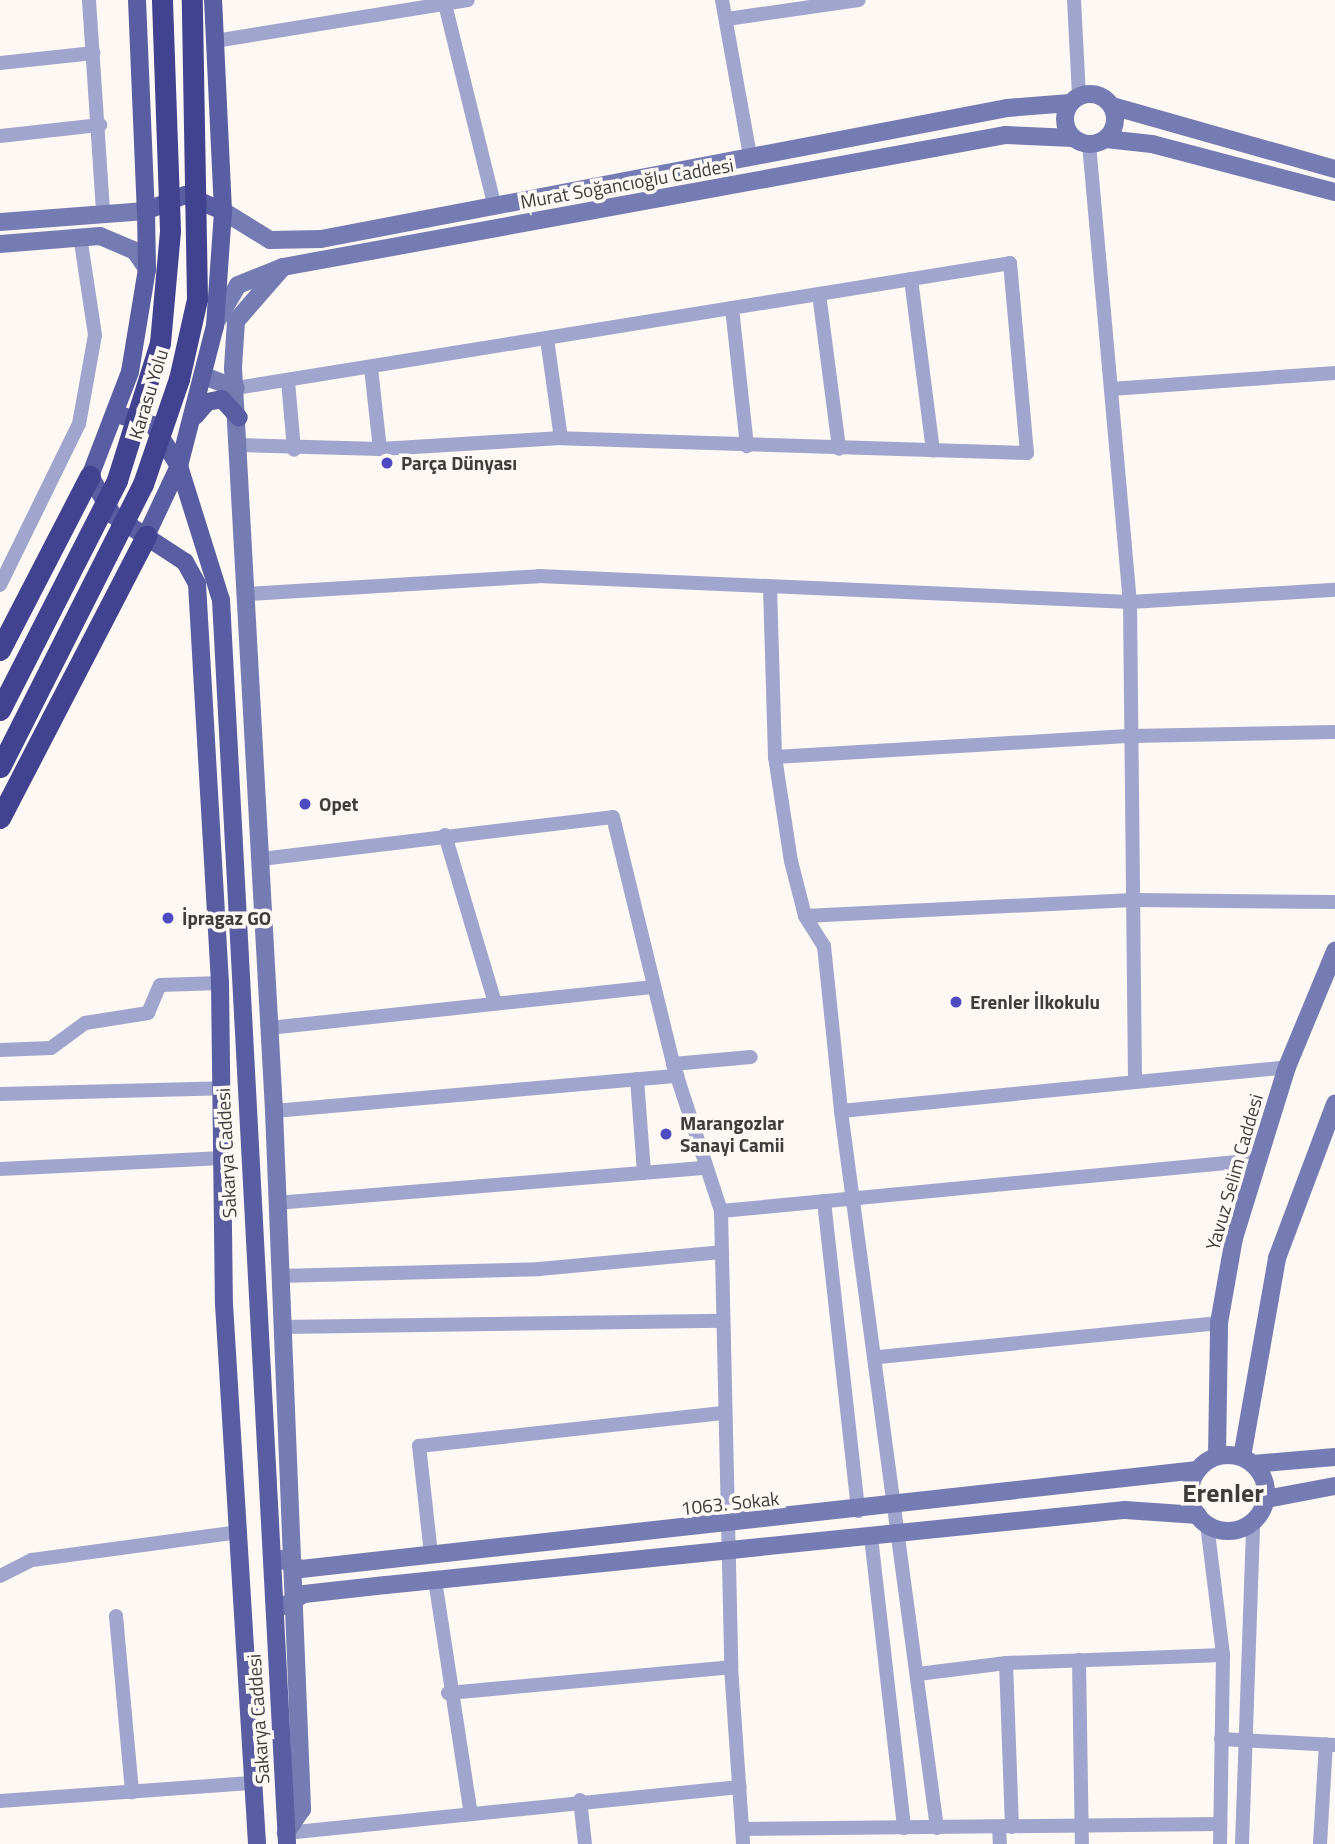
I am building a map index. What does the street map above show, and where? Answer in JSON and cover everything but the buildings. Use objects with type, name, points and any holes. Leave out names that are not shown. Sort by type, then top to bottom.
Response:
[{"type":"highway","name":"Karasu Yolu","points":[[0,710],[117,480],[160,343],[170,230],[162,0]]},
{"type":"highway","name":"Karasu Yolu","points":[[0,767],[144,484],[179,379],[197,299],[192,0]]},
{"type":"highway","points":[[0,650],[90,476]]},
{"type":"highway","points":[[0,818],[146,536]]},
{"type":"main road","points":[[90,476],[130,372],[147,269],[137,0]]},
{"type":"main road","points":[[146,536],[179,466],[195,416],[215,326],[223,211],[213,0]]},
{"type":"main road","points":[[1112,106],[1115,120],[1089,141],[1065,117],[1074,100],[1101,96],[1112,106],[1335,169]]},
{"type":"main road","name":"Murat Soğancıoğlu Caddesi","points":[[223,211],[270,240],[291,242],[1007,108],[1074,100]]},
{"type":"main road","name":"Murat Soğancıoğlu Caddesi","points":[[215,326],[238,285],[283,267],[1006,135],[1152,144],[1335,192]]},
{"type":"main road","points":[[0,222],[103,210],[146,211],[185,195],[223,211]]},
{"type":"main road","points":[[0,244],[80,236],[119,241],[147,269]]},
{"type":"main road","points":[[283,267],[245,303],[236,321],[236,387],[274,1111],[290,1564],[302,1810],[286,1839]]},
{"type":"main road","points":[[204,376],[236,387]]},
{"type":"main road","points":[[195,416],[207,402],[222,399],[239,418]]},
{"type":"main road","name":"Sakarya Caddesi","points":[[114,414],[153,425],[179,466],[221,600],[272,1613],[286,1839]]},
{"type":"main road","name":"Sakarya Caddesi","points":[[90,476],[113,515],[185,562],[197,584],[220,983],[224,1304],[257,1844]]},
{"type":"main road","name":"Yavuz Selim Caddesi","points":[[1217,1456],[1219,1323],[1234,1238],[1286,1067],[1335,951]]},
{"type":"main road","points":[[1266,1499],[1248,1460],[1277,1258],[1335,1104]]},
{"type":"main road","points":[[1202,1520],[1190,1493],[1198,1470],[1217,1456],[1248,1460],[1335,1457]]},
{"type":"main road","name":"1063. Sokak","points":[[269,1553],[301,1569],[898,1507],[1198,1470]]},
{"type":"main road","points":[[272,1613],[304,1594],[1125,1510],[1202,1520],[1230,1530],[1253,1522],[1266,1499],[1335,1486]]},
{"type":"street","points":[[89,0],[100,125],[103,210]]},
{"type":"street","points":[[215,41],[468,0]]},
{"type":"street","points":[[722,0],[750,155]]},
{"type":"street","points":[[727,19],[859,0]]},
{"type":"street","points":[[1074,0],[1074,100]]},
{"type":"street","points":[[445,2],[494,203]]},
{"type":"street","points":[[0,62],[93,53]]},
{"type":"street","points":[[0,136],[100,125]]},
{"type":"street","points":[[1089,141],[1130,602],[1135,1080]]},
{"type":"street","points":[[0,586],[79,425],[95,335],[80,236]]},
{"type":"street","points":[[236,387],[371,368],[1010,263],[1027,453],[561,438],[380,449],[294,450],[240,445]]},
{"type":"street","points":[[911,279],[933,451]]},
{"type":"street","points":[[819,294],[839,449]]},
{"type":"street","points":[[732,308],[747,446]]},
{"type":"street","points":[[547,339],[561,438]]},
{"type":"street","points":[[371,368],[380,449]]},
{"type":"street","points":[[1111,389],[1335,373]]},
{"type":"street","points":[[288,381],[294,450]]},
{"type":"street","points":[[248,594],[539,576],[1130,602],[1335,590]]},
{"type":"street","points":[[770,587],[775,757],[805,916],[824,946],[841,1111],[902,1533],[937,1828]]},
{"type":"street","points":[[775,757],[1131,736],[1335,732]]},
{"type":"street","points":[[261,859],[613,817],[675,1070],[703,1168],[721,1211],[731,1549],[731,1667],[742,1837],[904,1828],[1220,1824]]},
{"type":"street","points":[[445,835],[495,1003]]},
{"type":"street","points":[[805,916],[1133,900],[1335,902]]},
{"type":"street","points":[[0,1050],[51,1048],[85,1023],[148,1013],[159,985],[220,983]]},
{"type":"street","points":[[269,1028],[654,987]]},
{"type":"street","points":[[274,1111],[637,1079],[751,1057]]},
{"type":"street","points":[[841,1111],[1286,1067]]},
{"type":"street","points":[[637,1079],[644,1173]]},
{"type":"street","points":[[0,1094],[223,1088]]},
{"type":"street","points":[[0,1169],[223,1158]]},
{"type":"street","points":[[721,1211],[1258,1160]]},
{"type":"street","points":[[276,1203],[703,1168]]},
{"type":"street","points":[[824,1201],[858,1511]]},
{"type":"street","points":[[279,1276],[539,1269],[721,1252]]},
{"type":"street","points":[[282,1327],[723,1321]]},
{"type":"street","points":[[878,1357],[1219,1323]]},
{"type":"street","points":[[431,1554],[419,1446],[725,1413]]},
{"type":"street","points":[[1202,1520],[1223,1655],[1220,1844]]},
{"type":"street","points":[[1242,1844],[1248,1740],[1253,1522]]},
{"type":"street","points":[[0,1576],[32,1560],[239,1532]]},
{"type":"street","points":[[871,1537],[904,1828]]},
{"type":"street","points":[[435,1580],[448,1693],[470,1810]]},
{"type":"street","points":[[116,1616],[132,1792]]},
{"type":"street","points":[[918,1674],[1006,1663],[1223,1655]]},
{"type":"street","points":[[1079,1660],[1082,1844]]},
{"type":"street","points":[[1000,1844],[1005,1827],[1006,1663]]},
{"type":"street","points":[[448,1693],[731,1667]]},
{"type":"street","points":[[1221,1739],[1331,1745],[1320,1844]]},
{"type":"street","points":[[0,1801],[253,1783]]},
{"type":"street","points":[[286,1839],[470,1810],[740,1787]]},
{"type":"street","points":[[580,1800],[585,1844]]},
{"type":"place","name":"Parça Dünyası","points":[[387,463]]},
{"type":"place","name":"Opet","points":[[305,804]]},
{"type":"place","name":"İpragaz GO","points":[[168,918]]},
{"type":"place","name":"Erenler İlkokulu","points":[[956,1002]]},
{"type":"place","name":"Marangozlar Sanayi Camii","points":[[666,1134]]},
{"type":"district","name":"Erenler","points":[[1223,1493]]}]
